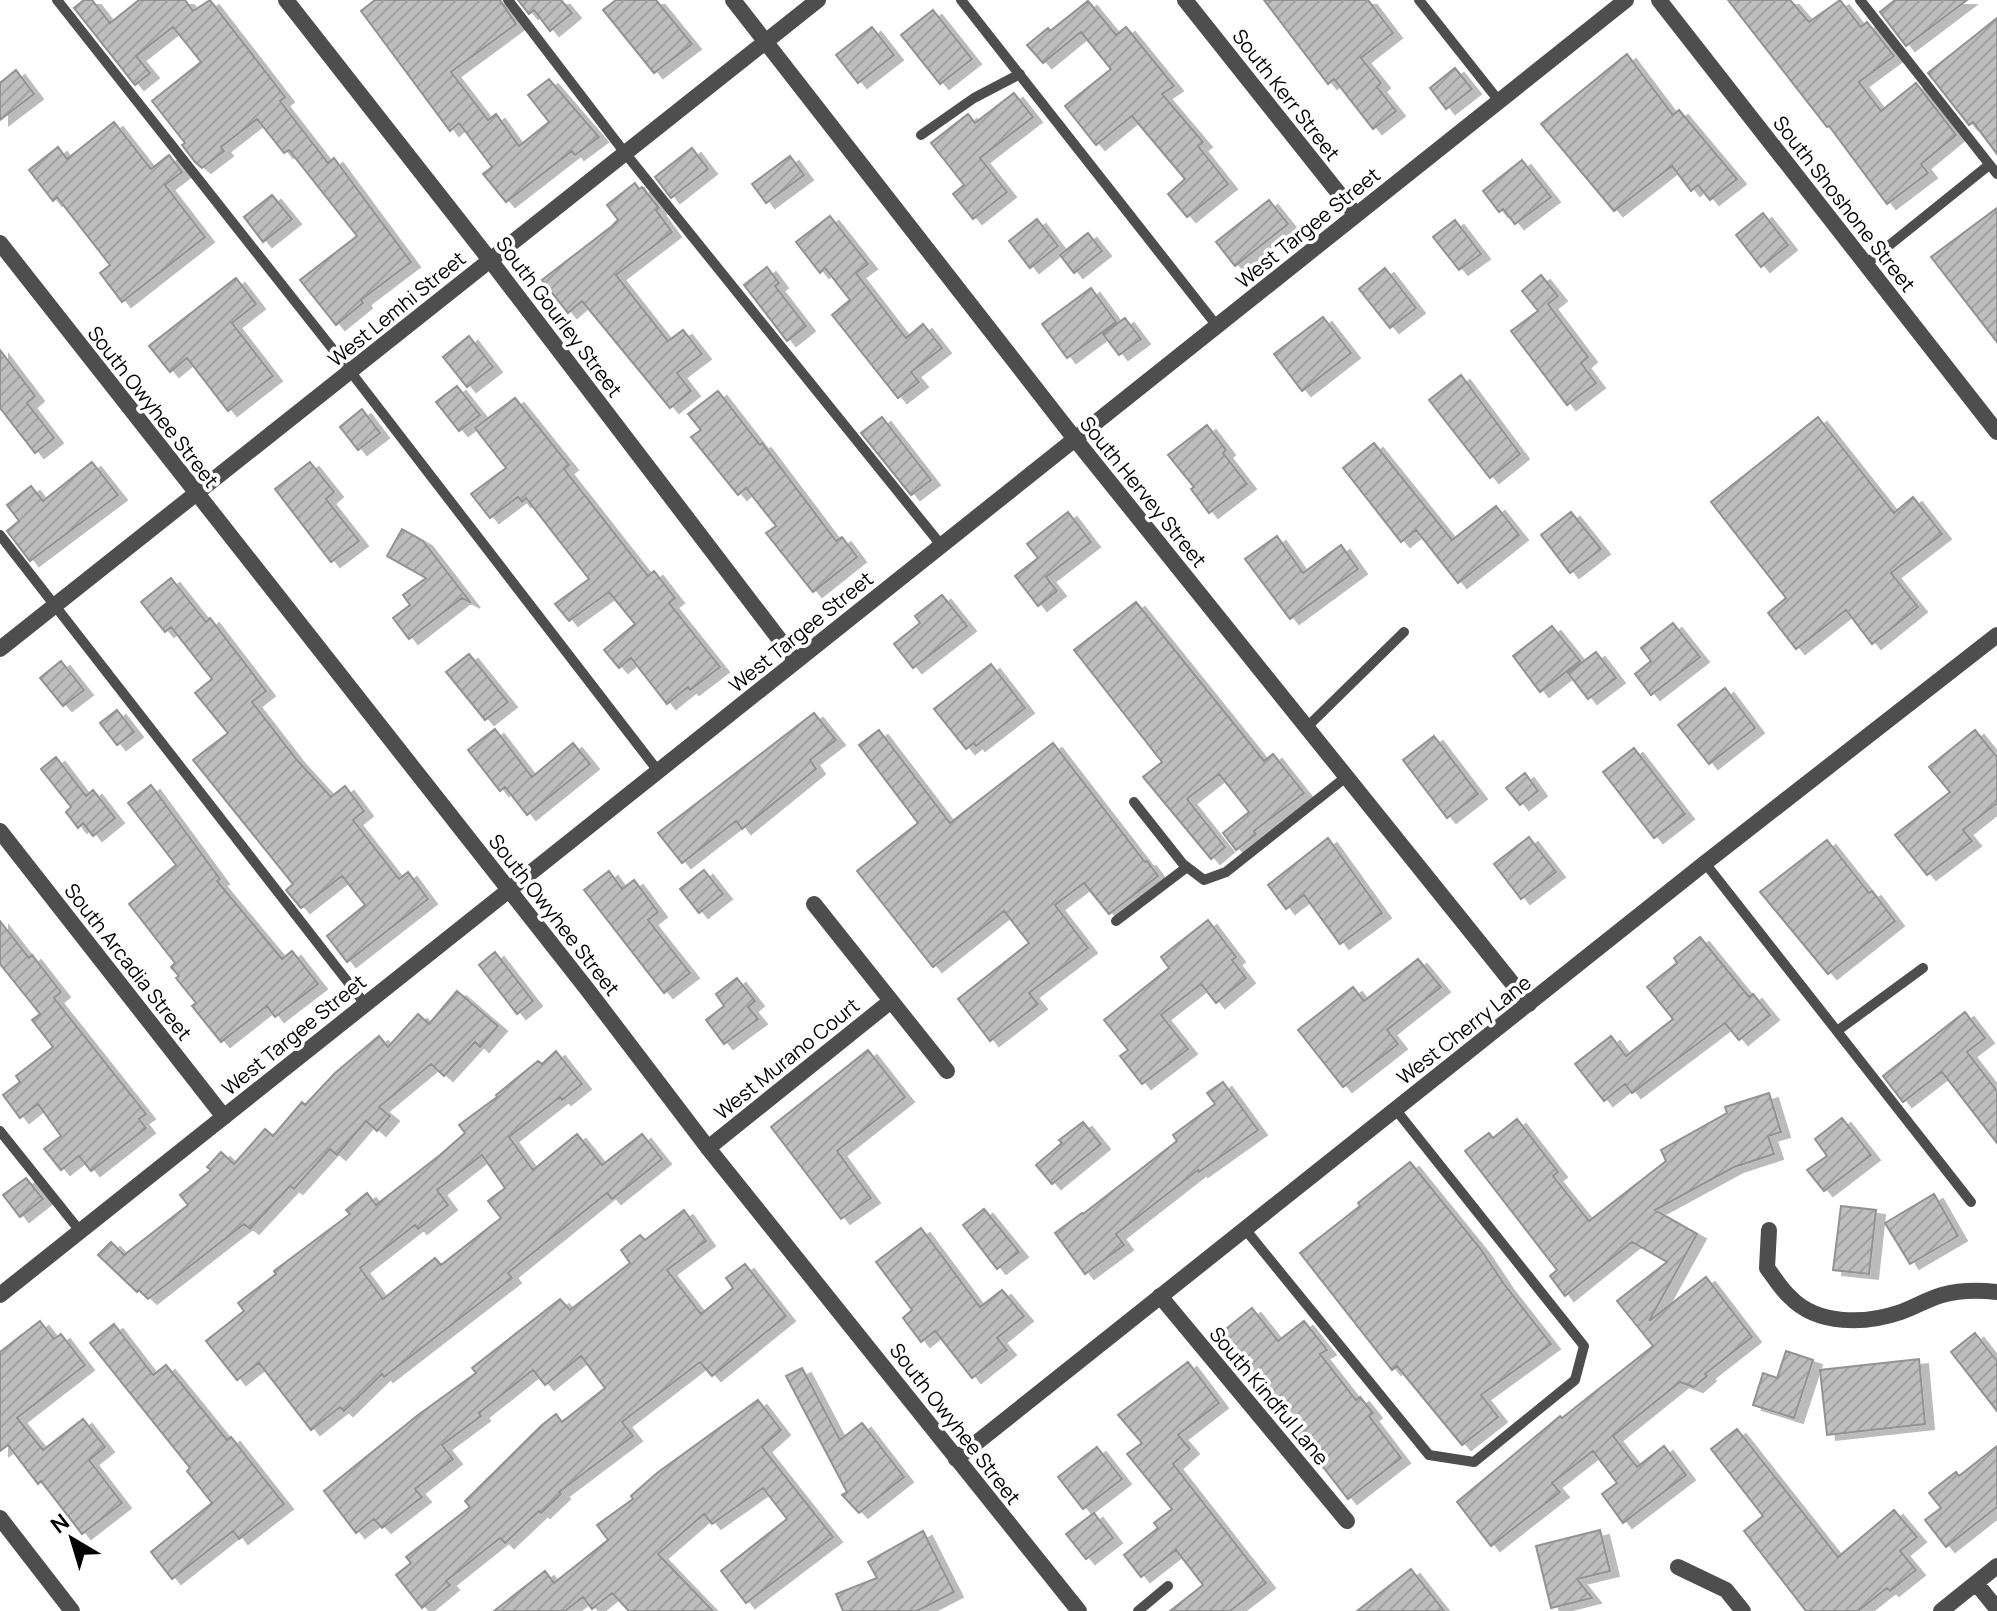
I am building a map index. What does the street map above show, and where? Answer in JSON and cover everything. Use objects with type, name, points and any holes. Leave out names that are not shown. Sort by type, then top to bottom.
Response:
[{"type":"street","name":"South Gourley Street","points":[[286,0],[490,260],[796,661]]},
{"type":"street","name":"South Hervey Street","points":[[733,0],[1075,439],[1529,1004]]},
{"type":"street","name":"West Lemhi Street","points":[[0,649],[818,0]]},
{"type":"street","name":"South Kerr Street","points":[[1185,0],[1356,215]]},
{"type":"street","name":"West Targee Street","points":[[0,1295],[1626,0]]},
{"type":"street","name":"South Shoshone Street","points":[[1659,0],[1997,432]]},
{"type":"street","name":"South Owyhee Street","points":[[0,243],[708,1148],[1079,1611]]},
{"type":"street","name":"West Cherry Lane","points":[[956,1459],[1705,863],[1997,635]]},
{"type":"street","name":"South Arcadia Street","points":[[0,831],[224,1117]]},
{"type":"street","name":"West Murano Court","points":[[814,904],[947,1071]]},
{"type":"street","name":"West Murano Court","points":[[708,1148],[891,1001]]},
{"type":"street","points":[[1769,1230],[1767,1268],[1791,1299],[1836,1320],[1865,1320],[1901,1312],[1942,1295],[1975,1289],[1997,1292]]},
{"type":"street","name":"South Kindful Lane","points":[[1160,1296],[1347,1521]]},
{"type":"street","points":[[0,1518],[72,1611]]},
{"type":"street","points":[[1941,1611],[1997,1566]]},
{"type":"street","points":[[1678,1567],[1726,1590],[1743,1611]]},
{"type":"street","points":[[1976,1583],[1997,1609]]},
{"type":"lane","points":[[57,0],[350,371],[658,771]]},
{"type":"lane","points":[[508,0],[625,153],[941,545]]},
{"type":"lane","points":[[961,0],[1217,326]]},
{"type":"lane","points":[[1419,0],[1499,101]]},
{"type":"lane","points":[[1860,0],[1997,174]]},
{"type":"lane","points":[[921,135],[974,98],[1020,74]]},
{"type":"lane","points":[[1866,264],[1989,165]]},
{"type":"lane","points":[[0,535],[365,1004]]},
{"type":"lane","points":[[1306,728],[1404,632]]},
{"type":"lane","points":[[1134,802],[1187,867],[1204,880],[1226,872],[1346,777]]},
{"type":"lane","points":[[1705,863],[1971,1202]]},
{"type":"lane","points":[[1116,921],[1187,867]]},
{"type":"lane","points":[[1837,1031],[1923,968]]},
{"type":"lane","points":[[1245,1229],[1429,1455],[1474,1462],[1575,1380],[1584,1346],[1396,1110]]},
{"type":"lane","points":[[0,1131],[80,1231]]},
{"type":"lane","points":[[1138,1611],[1168,1586]]},
{"type":"building","points":[[84,0],[92,0],[110,23],[139,0],[185,0],[193,11],[210,0],[285,97],[280,101],[328,163],[334,158],[411,262],[361,300],[363,303],[336,325],[300,280],[357,236],[289,150],[284,153],[257,119],[221,147],[224,151],[202,168],[195,162],[182,145],[185,143],[152,101],[201,62],[173,27],[136,56],[150,73],[135,85],[74,8]]},
{"type":"building","points":[[375,0],[500,0],[516,24],[451,72],[488,120],[496,114],[519,146],[549,122],[528,95],[549,79],[599,137],[575,155],[572,151],[506,202],[483,174],[492,167],[459,123],[450,131],[361,11]]},
{"type":"building","points":[[518,0],[561,0],[572,13],[550,31],[534,10],[529,14]]},
{"type":"building","points":[[616,0],[656,0],[692,44],[654,73],[603,10]]},
{"type":"building","points":[[1264,0],[1368,0],[1393,33],[1361,58],[1381,83],[1377,87],[1396,111],[1373,129],[1334,79],[1328,84]]},
{"type":"building","points":[[1728,0],[1790,0],[1809,22],[1840,0],[1861,27],[1867,22],[1894,56],[1859,82],[1881,111],[1916,83],[1956,135],[1921,164],[1928,173],[1887,204]]},
{"type":"building","points":[[1895,0],[1967,0],[1906,46],[1880,12]]},
{"type":"building","points":[[1088,1],[1116,35],[1126,27],[1174,86],[1162,94],[1203,142],[1198,146],[1228,184],[1187,217],[1168,194],[1185,179],[1132,116],[1096,145],[1065,106],[1111,69],[1081,32],[1043,63],[1027,45]]},
{"type":"building","points":[[933,10],[972,59],[940,84],[901,35]]},
{"type":"building","points":[[1997,18],[1997,154],[1973,122],[1969,125],[1928,73]]},
{"type":"building","points":[[872,27],[894,55],[858,83],[836,55]]},
{"type":"building","points":[[1627,54],[1673,115],[1679,110],[1737,179],[1710,200],[1698,185],[1691,191],[1672,166],[1614,211],[1541,124]]},
{"type":"building","points":[[1455,68],[1472,89],[1446,109],[1430,88]]},
{"type":"building","points":[[16,70],[34,94],[0,120],[0,83]]},
{"type":"building","points":[[1014,93],[1033,117],[980,158],[1007,192],[973,219],[953,194],[964,185],[931,143],[968,114],[975,123]]},
{"type":"building","points":[[114,122],[151,169],[169,155],[182,172],[165,185],[205,237],[122,302],[100,273],[110,265],[57,197],[53,201],[29,170],[58,147],[67,159]]},
{"type":"building","points":[[692,148],[708,169],[671,198],[655,177]]},
{"type":"building","points":[[790,156],[804,175],[766,203],[752,184]]},
{"type":"building","points":[[1522,160],[1551,197],[1515,224],[1503,209],[1499,212],[1483,191]]},
{"type":"building","points":[[635,183],[659,208],[656,210],[672,232],[616,275],[668,341],[683,330],[702,354],[677,373],[691,391],[670,408],[582,301],[568,313],[542,280],[618,220],[607,205]]},
{"type":"building","points":[[272,195],[292,219],[263,242],[244,217]]},
{"type":"building","points":[[1269,200],[1288,224],[1235,266],[1216,242]]},
{"type":"building","points":[[1997,208],[1997,342],[1931,257]]},
{"type":"building","points":[[1763,213],[1788,245],[1761,267],[1736,235]]},
{"type":"building","points":[[830,216],[868,264],[856,273],[906,338],[923,324],[942,348],[911,372],[919,382],[898,398],[832,315],[850,300],[825,268],[820,273],[796,242]]},
{"type":"building","points":[[1037,219],[1058,246],[1030,268],[1009,241]]},
{"type":"building","points":[[1455,220],[1481,254],[1459,270],[1433,237]]},
{"type":"building","points":[[1088,233],[1102,251],[1074,273],[1060,255]]},
{"type":"building","points":[[767,267],[779,283],[775,286],[806,326],[787,341],[744,285]]},
{"type":"building","points":[[1385,268],[1416,308],[1390,328],[1359,289]]},
{"type":"building","points":[[1541,275],[1558,296],[1548,304],[1588,357],[1581,363],[1596,383],[1567,405],[1511,331],[1538,311],[1522,291]]},
{"type":"building","points":[[236,278],[256,304],[232,323],[273,376],[228,411],[187,358],[170,372],[149,346]]},
{"type":"building","points":[[1091,288],[1116,322],[1067,358],[1042,324]]},
{"type":"building","points":[[1323,317],[1351,353],[1302,391],[1274,354]]},
{"type":"building","points":[[1125,318],[1141,339],[1119,355],[1103,334]]},
{"type":"building","points":[[469,336],[493,367],[467,387],[443,357]]},
{"type":"building","points":[[0,350],[35,396],[27,403],[54,438],[35,453],[0,408]]},
{"type":"building","points":[[1461,375],[1520,454],[1490,478],[1429,400]]},
{"type":"building","points":[[457,386],[480,415],[459,431],[436,402]]},
{"type":"building","points":[[718,391],[760,445],[762,443],[836,541],[842,537],[857,557],[813,592],[766,533],[776,526],[746,488],[738,495],[691,437],[701,430],[688,414]]},
{"type":"building","points":[[515,398],[569,465],[564,469],[648,576],[654,571],[675,598],[669,603],[720,667],[667,704],[631,658],[619,668],[604,650],[635,624],[609,592],[569,621],[555,604],[589,579],[526,498],[522,502],[518,497],[490,518],[471,494],[506,468],[475,428]]},
{"type":"building","points":[[362,409],[380,433],[358,450],[340,427]]},
{"type":"building","points":[[882,417],[931,480],[911,495],[861,433]]},
{"type":"building","points":[[1818,417],[1894,513],[1913,497],[1942,534],[1891,573],[1918,607],[1872,644],[1846,610],[1796,649],[1768,613],[1786,598],[1711,502]]},
{"type":"building","points":[[1207,425],[1226,450],[1223,453],[1247,484],[1209,513],[1191,489],[1194,487],[1168,455]]},
{"type":"building","points":[[1374,443],[1452,540],[1496,506],[1519,535],[1458,583],[1416,530],[1401,542],[1343,468]]},
{"type":"building","points":[[92,462],[118,495],[30,561],[7,531],[19,521],[7,505],[31,486],[43,501]]},
{"type":"building","points":[[310,462],[334,492],[326,499],[359,541],[331,562],[275,489]]},
{"type":"building","points":[[1068,512],[1091,542],[1046,577],[1057,591],[1038,606],[1015,576],[1038,558],[1027,544]]},
{"type":"building","points":[[1571,512],[1601,549],[1570,573],[1541,535]]},
{"type":"building","points":[[402,529],[423,541],[471,603],[462,598],[409,639],[393,618],[410,605],[403,595],[426,578],[387,556]]},
{"type":"building","points":[[1277,536],[1303,573],[1341,545],[1358,569],[1290,619],[1245,559]]},
{"type":"building","points":[[171,578],[206,622],[210,618],[266,691],[252,702],[297,760],[331,797],[345,786],[364,811],[353,820],[399,879],[408,872],[428,899],[347,962],[327,936],[365,905],[342,876],[301,908],[286,890],[293,884],[193,760],[228,733],[195,693],[212,679],[171,627],[165,632],[141,602]]},
{"type":"building","points":[[942,595],[967,626],[913,668],[894,644],[920,623],[915,616]]},
{"type":"building","points":[[1136,602],[1264,761],[1273,754],[1304,793],[1254,831],[1256,834],[1236,850],[1223,833],[1249,812],[1219,774],[1187,799],[1225,847],[1211,859],[1143,777],[1162,762],[1074,650]]},
{"type":"building","points":[[1673,623],[1700,657],[1651,695],[1635,674],[1651,661],[1641,648]]},
{"type":"building","points":[[1552,626],[1580,661],[1540,692],[1513,656]]},
{"type":"building","points":[[1596,652],[1616,678],[1588,699],[1568,673]]},
{"type":"building","points":[[469,654],[508,702],[485,720],[446,672]]},
{"type":"building","points":[[61,661],[84,690],[63,706],[40,678]]},
{"type":"building","points":[[991,664],[1025,708],[976,746],[974,743],[966,749],[934,709]]},
{"type":"building","points":[[1725,688],[1755,728],[1709,764],[1678,725]]},
{"type":"building","points":[[117,710],[134,732],[117,745],[100,723]]},
{"type":"building","points":[[814,713],[836,740],[810,760],[816,769],[742,829],[736,821],[682,863],[658,833]]},
{"type":"building","points":[[495,729],[532,777],[573,743],[590,764],[527,815],[505,787],[500,791],[468,750]]},
{"type":"building","points":[[879,730],[950,823],[1053,743],[1158,876],[1109,914],[1084,883],[1055,905],[1088,948],[1029,993],[1038,1004],[990,1041],[958,999],[1029,943],[1004,911],[933,967],[857,871],[918,823],[859,745]]},
{"type":"building","points":[[1975,730],[1997,757],[1997,803],[1963,830],[1972,841],[1927,875],[1895,835],[1950,792],[1929,767]]},
{"type":"building","points":[[1434,736],[1478,794],[1447,818],[1403,760]]},
{"type":"building","points":[[1634,748],[1685,814],[1654,838],[1603,772]]},
{"type":"building","points":[[56,757],[86,796],[93,790],[115,818],[93,836],[83,823],[78,828],[66,812],[71,807],[41,769]]},
{"type":"building","points":[[1525,773],[1538,791],[1520,805],[1506,788]]},
{"type":"building","points":[[151,785],[220,879],[217,881],[282,959],[292,951],[318,984],[275,1017],[267,1006],[221,1042],[192,1006],[196,1003],[171,967],[175,963],[129,904],[176,865],[128,803]]},
{"type":"building","points":[[1529,837],[1556,872],[1521,899],[1494,864]]},
{"type":"building","points":[[1328,838],[1382,913],[1340,944],[1304,895],[1286,909],[1268,885]]},
{"type":"building","points":[[1827,840],[1895,921],[1828,974],[1760,892]]},
{"type":"building","points":[[704,870],[723,894],[699,913],[680,889]]},
{"type":"building","points":[[609,871],[622,889],[634,880],[658,912],[648,920],[690,973],[664,993],[584,890]]},
{"type":"building","points":[[1208,920],[1236,957],[1232,960],[1246,978],[1216,1003],[1201,984],[1161,1015],[1188,1049],[1142,1084],[1120,1056],[1128,1050],[1104,1020],[1169,968],[1161,957]]},
{"type":"building","points":[[0,921],[61,992],[54,998],[146,1114],[139,1119],[146,1128],[91,1171],[79,1156],[61,1170],[44,1149],[61,1136],[38,1104],[20,1118],[3,1095],[20,1082],[16,1076],[53,1047],[32,1020],[40,1014],[0,964]]},
{"type":"building","points":[[1700,937],[1749,997],[1753,994],[1770,1015],[1739,1040],[1725,1023],[1632,1093],[1625,1084],[1604,1101],[1575,1064],[1611,1036],[1626,1056],[1673,1019],[1647,987],[1677,963],[1674,958]]},
{"type":"building","points":[[495,952],[533,1001],[517,1014],[479,965]]},
{"type":"building","points":[[1418,959],[1441,987],[1387,1030],[1398,1044],[1343,1087],[1298,1030],[1353,987],[1364,1001]]},
{"type":"building","points":[[737,978],[755,1001],[748,1007],[758,1019],[724,1044],[706,1020],[724,1006],[716,994]]},
{"type":"building","points":[[457,991],[498,1026],[480,1047],[475,1042],[444,1076],[431,1064],[379,1107],[390,1116],[377,1131],[366,1121],[337,1155],[330,1149],[294,1189],[290,1186],[250,1229],[244,1224],[148,1299],[98,1255],[111,1242],[124,1255],[188,1205],[180,1195],[211,1170],[207,1167],[221,1152],[234,1164],[265,1129],[273,1136],[302,1102],[305,1105],[335,1073],[379,1036],[388,1047],[418,1014],[429,1024]]},
{"type":"building","points":[[1965,1012],[1985,1038],[1967,1052],[1997,1091],[1997,1143],[1942,1072],[1903,1102],[1883,1076]]},
{"type":"building","points":[[868,1050],[905,1097],[837,1151],[871,1198],[841,1219],[771,1127]]},
{"type":"building","points":[[556,1051],[582,1084],[562,1100],[560,1097],[509,1137],[533,1170],[577,1134],[602,1165],[642,1134],[662,1159],[612,1199],[607,1193],[508,1273],[512,1278],[384,1377],[382,1374],[344,1411],[340,1407],[311,1430],[259,1363],[237,1380],[206,1341],[244,1311],[238,1303],[276,1274],[274,1271],[350,1214],[346,1210],[367,1193],[376,1205],[440,1155],[465,1133],[459,1125],[538,1061],[542,1064]],"holes":[[[482,1155],[505,1188],[488,1201],[501,1218],[441,1265],[435,1258],[383,1299],[360,1268],[415,1225],[418,1229],[448,1205],[437,1190]]]},
{"type":"building","points":[[1223,1082],[1258,1130],[1198,1170],[1116,1234],[1124,1245],[1085,1274],[1055,1233],[1177,1141],[1173,1135],[1215,1104],[1207,1093]]},
{"type":"building","points":[[1769,1093],[1781,1132],[1768,1136],[1774,1154],[1734,1167],[1655,1210],[1697,1234],[1649,1321],[1706,1277],[1752,1337],[1705,1374],[1707,1376],[1694,1387],[1680,1382],[1613,1436],[1637,1467],[1664,1446],[1686,1475],[1623,1523],[1602,1494],[1617,1483],[1593,1451],[1552,1483],[1560,1492],[1491,1546],[1457,1502],[1560,1416],[1562,1418],[1653,1346],[1617,1301],[1667,1262],[1632,1242],[1565,1296],[1550,1276],[1557,1270],[1465,1151],[1489,1133],[1493,1138],[1517,1119],[1558,1172],[1553,1176],[1589,1221],[1666,1161],[1661,1150],[1727,1113],[1725,1107]]},
{"type":"building","points":[[1842,1118],[1871,1155],[1824,1191],[1807,1170],[1827,1156],[1815,1139]]},
{"type":"building","points":[[1083,1122],[1101,1144],[1052,1184],[1036,1165],[1062,1143],[1059,1140]]},
{"type":"building","points":[[1410,1162],[1480,1248],[1551,1344],[1481,1395],[1498,1417],[1462,1445],[1397,1366],[1392,1370],[1300,1253]]},
{"type":"building","points":[[26,1178],[43,1199],[20,1217],[3,1195]]},
{"type":"building","points":[[1934,1194],[1958,1236],[1910,1264],[1885,1223]]},
{"type":"building","points":[[1841,1206],[1876,1210],[1869,1274],[1833,1270]]},
{"type":"building","points":[[984,1209],[1019,1252],[997,1269],[963,1225]]},
{"type":"building","points":[[684,1210],[706,1241],[667,1270],[701,1314],[733,1288],[726,1278],[745,1264],[786,1316],[712,1376],[700,1362],[622,1422],[633,1436],[559,1492],[561,1494],[541,1513],[539,1511],[505,1543],[500,1538],[446,1581],[450,1585],[422,1608],[396,1575],[411,1563],[406,1557],[470,1507],[465,1501],[542,1425],[556,1414],[562,1422],[605,1388],[581,1356],[545,1385],[533,1370],[479,1413],[481,1416],[442,1445],[453,1459],[415,1489],[422,1497],[382,1528],[374,1519],[356,1533],[324,1491],[476,1373],[472,1368],[560,1299],[570,1310],[630,1263],[621,1250],[640,1235],[645,1240]]},
{"type":"building","points":[[921,1228],[980,1307],[1002,1290],[1024,1316],[997,1338],[1007,1350],[972,1378],[935,1331],[921,1342],[903,1318],[912,1310],[876,1262]]},
{"type":"building","points":[[1252,1308],[1278,1341],[1304,1321],[1327,1350],[1320,1354],[1356,1400],[1360,1397],[1373,1413],[1369,1416],[1401,1458],[1348,1499],[1254,1378],[1250,1381],[1216,1337]]},
{"type":"building","points":[[40,1321],[54,1339],[61,1334],[85,1365],[17,1418],[43,1450],[83,1419],[105,1447],[89,1460],[122,1503],[82,1534],[8,1445],[0,1451],[0,1352]]},
{"type":"building","points":[[114,1324],[153,1375],[166,1365],[227,1440],[231,1437],[284,1504],[239,1539],[233,1531],[172,1579],[151,1552],[212,1503],[187,1471],[190,1468],[90,1343]]},
{"type":"building","points":[[1975,1333],[1997,1361],[1997,1411],[1951,1352]]},
{"type":"building","points":[[1786,1351],[1813,1360],[1794,1418],[1753,1405],[1763,1373],[1777,1378]]},
{"type":"building","points":[[1919,1359],[1925,1424],[1827,1435],[1820,1370]]},
{"type":"building","points":[[1188,1362],[1219,1403],[1178,1435],[1190,1449],[1173,1464],[1266,1583],[1230,1611],[1170,1611],[1203,1585],[1176,1550],[1141,1577],[1124,1555],[1158,1528],[1154,1523],[1172,1509],[1127,1454],[1142,1443],[1118,1415]]},
{"type":"building","points":[[802,1368],[840,1440],[862,1423],[904,1477],[859,1513],[842,1495],[847,1492],[786,1376]]},
{"type":"building","points":[[758,1400],[781,1430],[762,1447],[833,1537],[746,1603],[721,1571],[787,1519],[763,1488],[712,1524],[704,1514],[658,1554],[713,1611],[629,1611],[612,1593],[592,1609],[583,1597],[565,1611],[494,1611],[545,1571],[554,1583],[608,1540],[597,1525],[633,1499],[631,1496],[657,1473]]},
{"type":"building","points":[[1737,1429],[1838,1557],[1894,1510],[1917,1537],[1900,1551],[1916,1570],[1858,1611],[1806,1611],[1744,1531],[1763,1516],[1711,1449]]},
{"type":"building","points":[[1997,1446],[1997,1507],[1946,1547],[1925,1520],[1941,1508],[1929,1493],[1956,1472],[1959,1476]]},
{"type":"building","points":[[1097,1447],[1122,1479],[1083,1509],[1058,1477]]},
{"type":"building","points":[[1094,1513],[1113,1538],[1086,1559],[1066,1534]]},
{"type":"building","points":[[1600,1530],[1610,1571],[1577,1579],[1592,1598],[1551,1608],[1536,1546]]},
{"type":"building","points":[[923,1531],[954,1592],[917,1611],[843,1611],[836,1594],[877,1578],[868,1562]]},
{"type":"building","points":[[1411,1569],[1444,1611],[1357,1611]]}]
